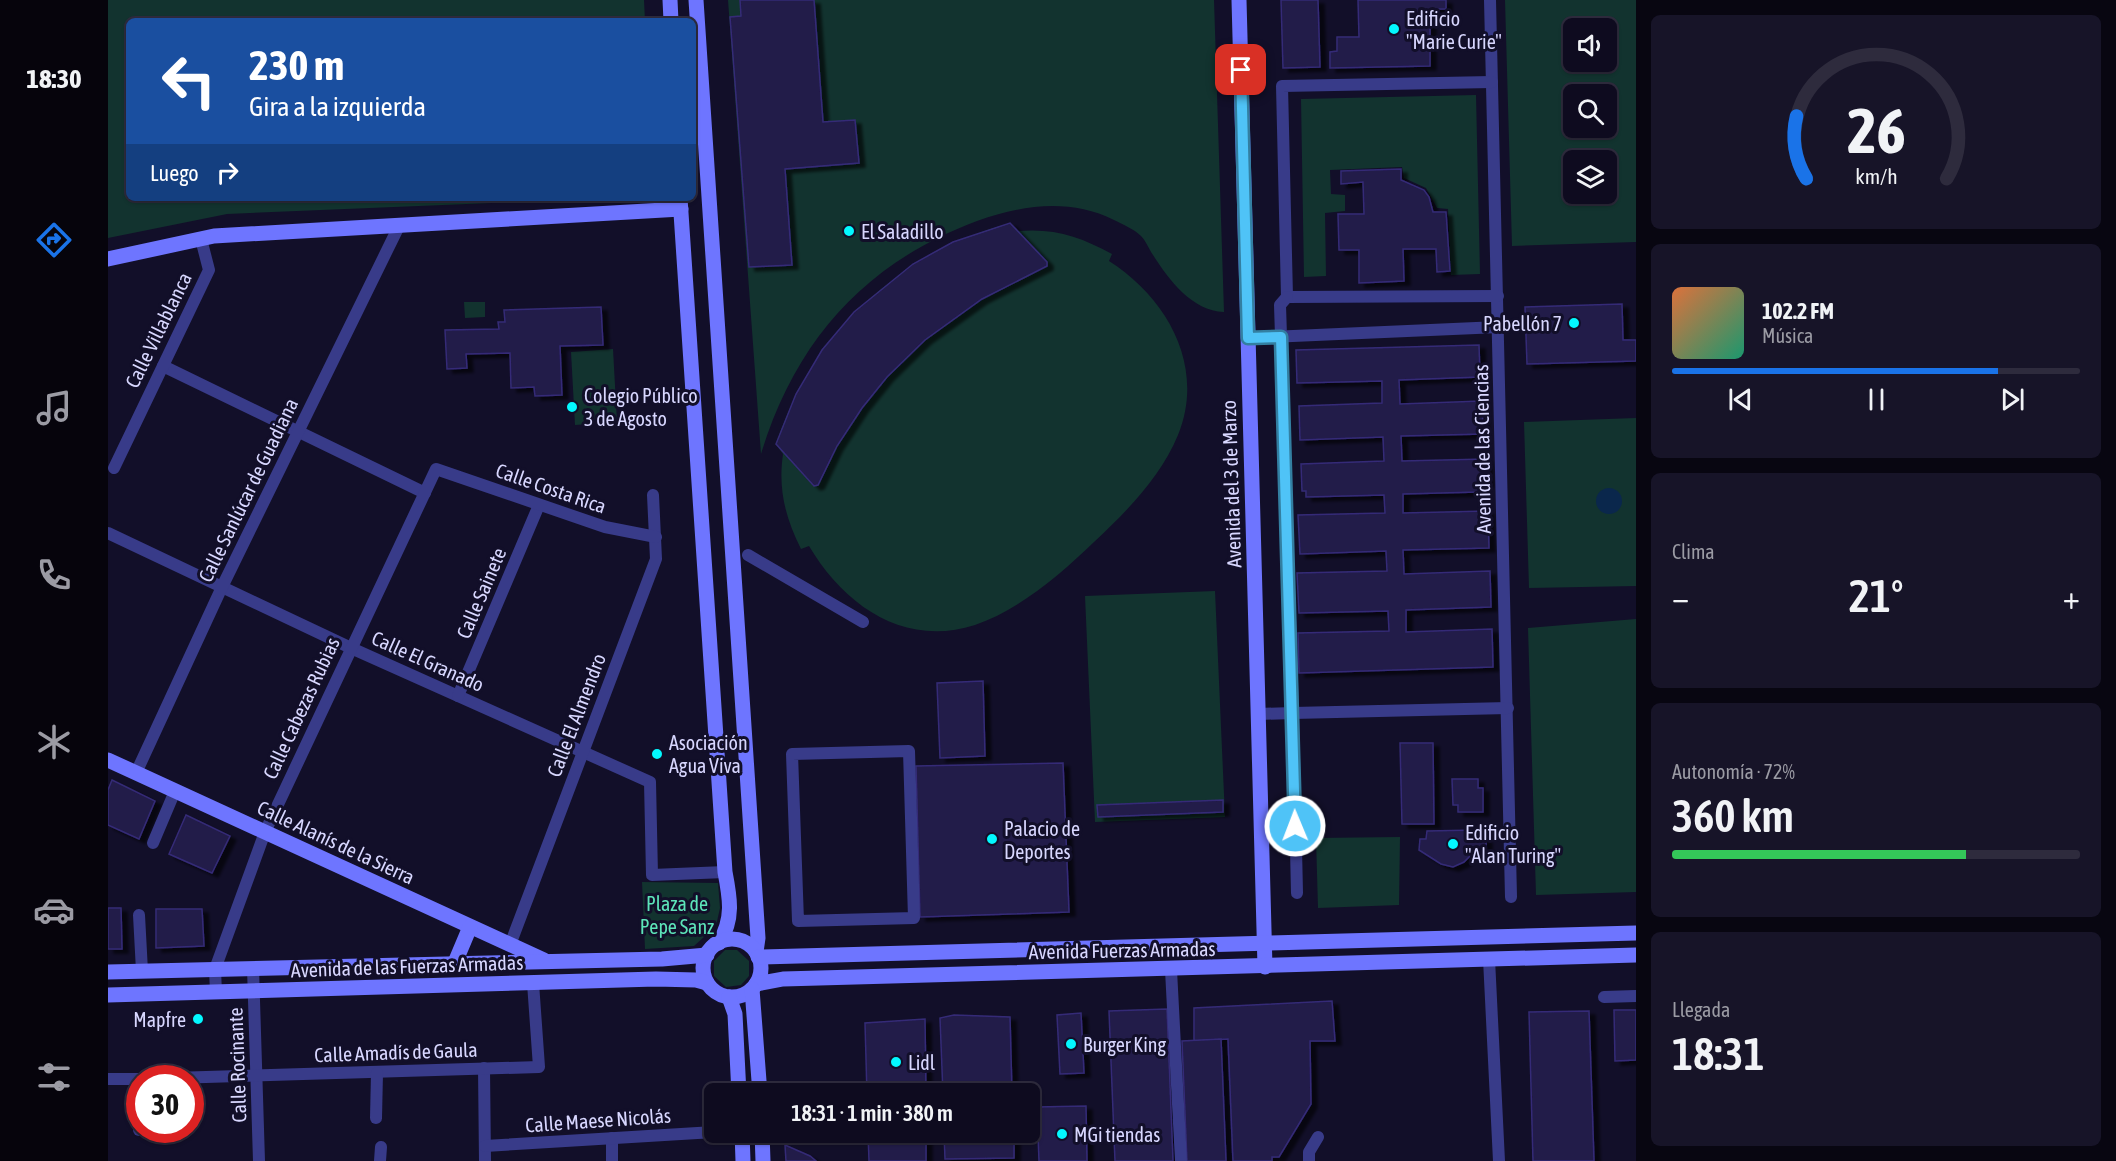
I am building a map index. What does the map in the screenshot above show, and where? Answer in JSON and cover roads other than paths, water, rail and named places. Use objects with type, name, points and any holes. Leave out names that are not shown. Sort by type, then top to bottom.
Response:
[{"type":"street","points":[[670,0],[671,18]]},
{"type":"street","points":[[696,0],[757,954],[761,970],[754,986],[759,1083]]},
{"type":"street","name":"Avenida del 3 de Marzo","points":[[1239,0],[1265,967]]},
{"type":"street","name":"Avenida de las Ciencias","points":[[1491,0],[1511,897]]},
{"type":"street","points":[[1287,297],[1282,86],[1492,82]]},
{"type":"street","points":[[108,259],[201,239],[680,204],[725,872],[730,897],[730,922],[719,943],[707,955],[704,972],[707,983],[717,992],[729,997],[741,995],[754,986]]},
{"type":"street","name":"Calle Sanlúcar de Guadiana","points":[[136,773],[222,587],[399,226]]},
{"type":"street","name":"Calle Villablanca","points":[[114,468],[209,270],[201,239]]},
{"type":"street","points":[[1297,893],[1280,304],[1287,297],[1498,296]]},
{"type":"street","points":[[1248,338],[1499,327]]},
{"type":"street","points":[[163,366],[425,493]]},
{"type":"street","name":"Calle Cabezas Rubias","points":[[215,969],[265,832],[436,469]]},
{"type":"street","name":"Calle Costa Rica","points":[[436,469],[605,527],[656,537]]},
{"type":"street","name":"Calle El Almendro","points":[[510,945],[656,559],[653,495]]},
{"type":"street","name":"Calle Sainete","points":[[458,696],[539,505]]},
{"type":"street","name":"Calle El Granado","points":[[108,533],[351,648],[650,782],[652,874],[725,872]]},
{"type":"street","points":[[748,555],[863,622]]},
{"type":"street","points":[[1258,714],[1508,708]]},
{"type":"street","points":[[909,751],[914,918],[798,921],[792,754],[909,751]]},
{"type":"street","name":"Calle Alanís de la Sierra","points":[[108,760],[547,962]]},
{"type":"street","points":[[153,843],[175,791]]},
{"type":"street","points":[[138,915],[142,971]]},
{"type":"street","name":"Avenida de las Fuerzas Armadas","points":[[454,965],[470,927]]},
{"type":"street","name":"Avenida Fuerzas Armadas","points":[[757,954],[1264,944],[1636,933]]},
{"type":"street","points":[[1489,937],[1499,1161]]},
{"type":"street","points":[[719,943],[739,940],[757,954]]},
{"type":"street","name":"Avenida de las Fuerzas Armadas","points":[[108,972],[454,965],[686,958],[707,955]]},
{"type":"street","name":"Avenida Fuerzas Armadas","points":[[754,986],[783,979],[1171,970],[1636,955]]},
{"type":"street","name":"Calle Rocinante","points":[[253,968],[259,1161]]},
{"type":"street","points":[[215,969],[216,993]]},
{"type":"street","points":[[1171,970],[1181,1161]]},
{"type":"street","name":"Avenida de las Fuerzas Armadas","points":[[108,995],[656,979],[696,980],[707,983]]},
{"type":"street","name":"Calle Amadís de Gaula","points":[[204,1077],[538,1066],[533,984]]},
{"type":"street","points":[[1604,997],[1636,996]]},
{"type":"street","points":[[729,997],[735,1014],[738,1083]]},
{"type":"street","points":[[484,1068],[485,1161]]},
{"type":"street","points":[[376,1118],[377,1073]]},
{"type":"street","points":[[108,1079],[126,1079]]},
{"type":"street","name":"Calle Maese Nicolás","points":[[485,1146],[704,1133]]},
{"type":"street","points":[[1309,1161],[1309,1152],[1318,1137]]},
{"type":"street","points":[[612,1138],[612,1161]]},
{"type":"street","points":[[742,1143],[743,1161]]},
{"type":"street","points":[[762,1143],[763,1161]]},
{"type":"street","points":[[380,1161],[381,1147]]},
{"type":"water","points":[[1609,488],[1618,492],[1622,501],[1618,510],[1609,514],[1600,510],[1596,501],[1600,492]]},
{"type":"place","name":"Edificio \"Marie Curie\"","points":[[1394,29]]},
{"type":"place","name":"El Saladillo","points":[[849,231]]},
{"type":"place","name":"Pabellón 7","points":[[1574,323]]},
{"type":"place","name":"Colegio Público 3 de Agosto","points":[[572,407]]},
{"type":"place","name":"Asociación Agua Viva","points":[[657,754]]},
{"type":"place","name":"Palacio de Deportes","points":[[992,839]]},
{"type":"place","name":"Edificio \"Alan Turing\"","points":[[1453,844]]},
{"type":"place","name":"Mapfre","points":[[198,1019]]},
{"type":"place","name":"Burger King","points":[[1071,1044]]},
{"type":"place","name":"Lidl","points":[[896,1062]]},
{"type":"place","name":"MGi tiendas","points":[[1062,1134]]},
{"type":"park label","name":"Plaza de Pepe Sanz","points":[[677,914]]}]
